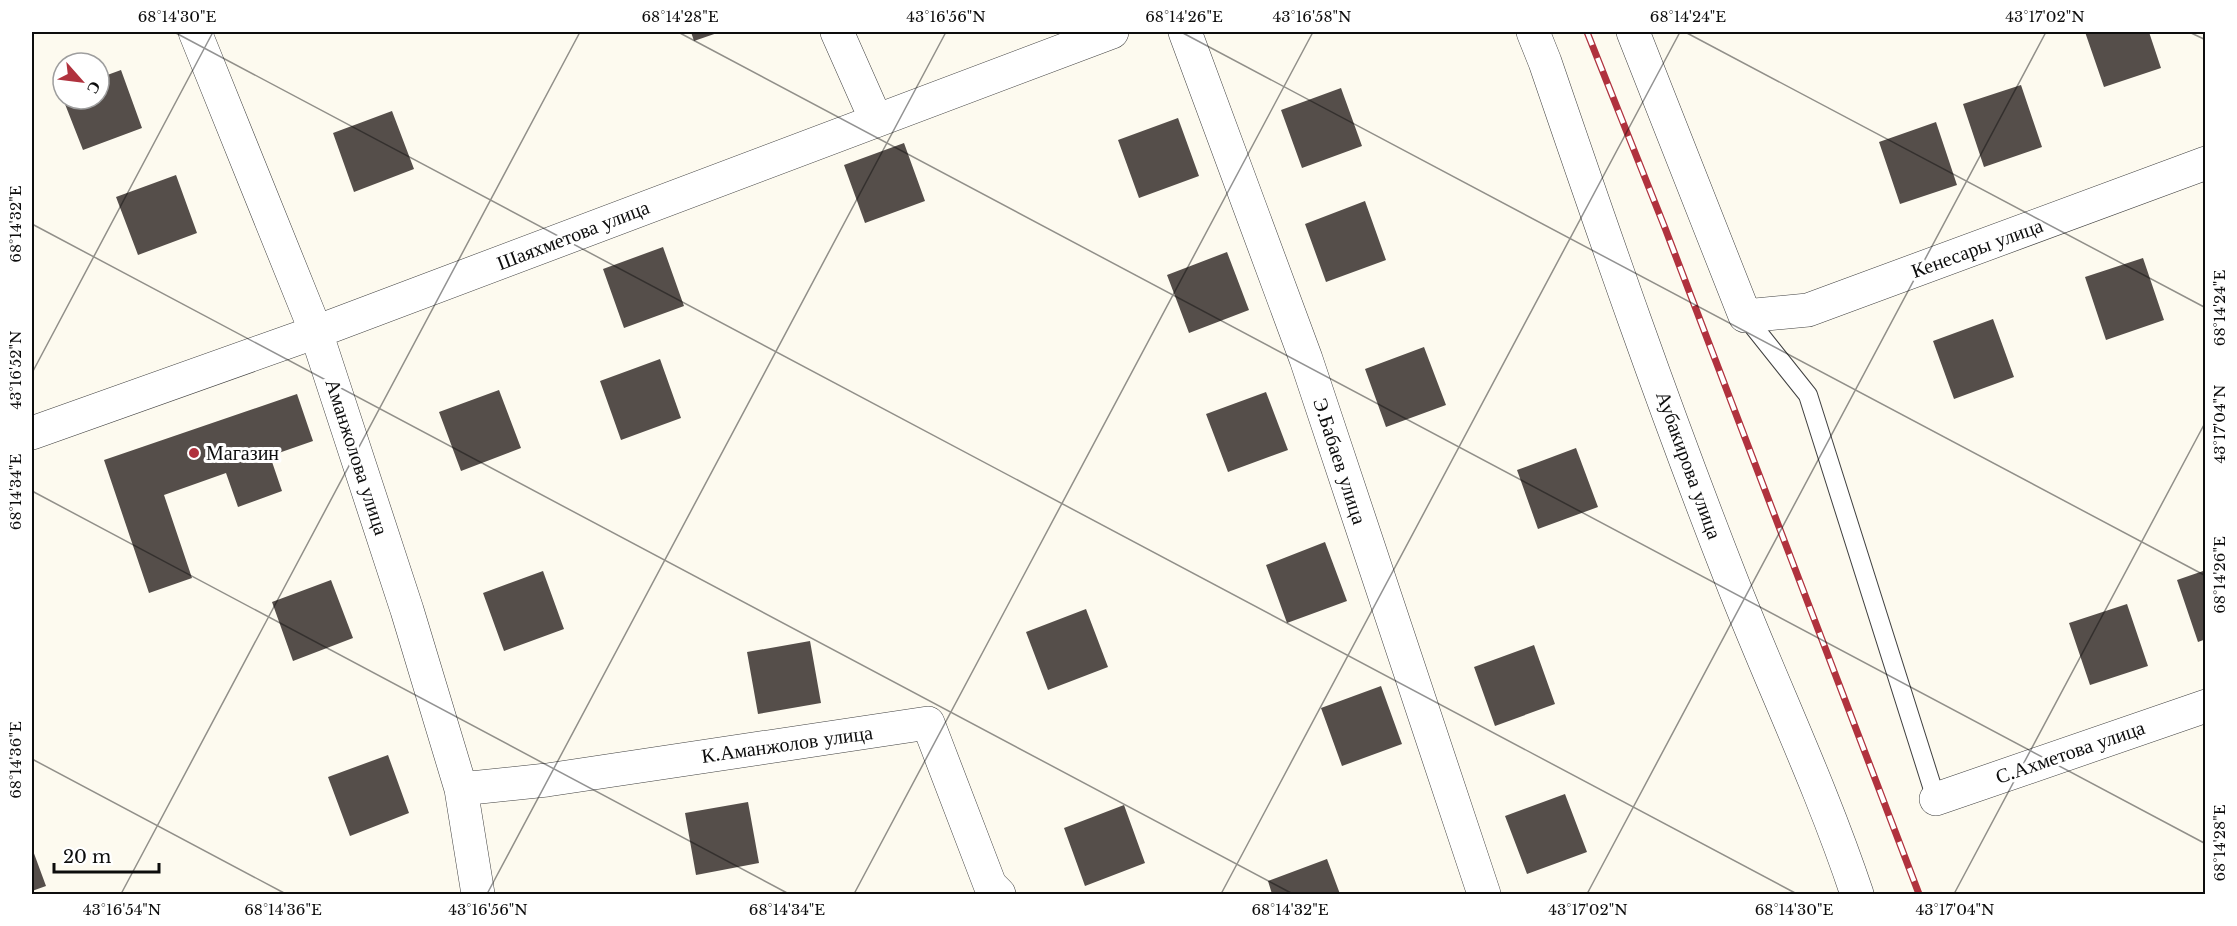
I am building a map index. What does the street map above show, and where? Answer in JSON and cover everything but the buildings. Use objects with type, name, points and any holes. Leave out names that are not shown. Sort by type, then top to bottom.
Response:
[{"type":"street","name":"Аманжолова улица","points":[[195,32],[316,332],[407,610],[461,789],[478,894]]},
{"type":"street","points":[[837,32],[876,120]]},
{"type":"street","name":"Шаяхметова улица","points":[[32,433],[316,332],[1112,32]]},
{"type":"street","name":"Э.Бабаев улица","points":[[1185,32],[1306,359],[1484,894]]},
{"type":"street","name":"Аубакирова улица","points":[[1533,32],[1618,274],[1731,579],[1836,831],[1857,894]]},
{"type":"street","points":[[1633,32],[1744,316]]},
{"type":"street","name":"Кенесары улица","points":[[1744,316],[1808,310],[2205,163]]},
{"type":"street","name":"С.Ахметова улица","points":[[1936,799],[2205,706]]},
{"type":"street","name":"К.Аманжолов улица","points":[[461,789],[547,780],[928,723],[990,885],[999,894]]},
{"type":"lane","points":[[1744,316],[1808,394],[1936,799]]},
{"type":"railway","points":[[1587,32],[1665,228],[1919,894]]},
{"type":"place","name":"Магазин","points":[[194,453]]}]
